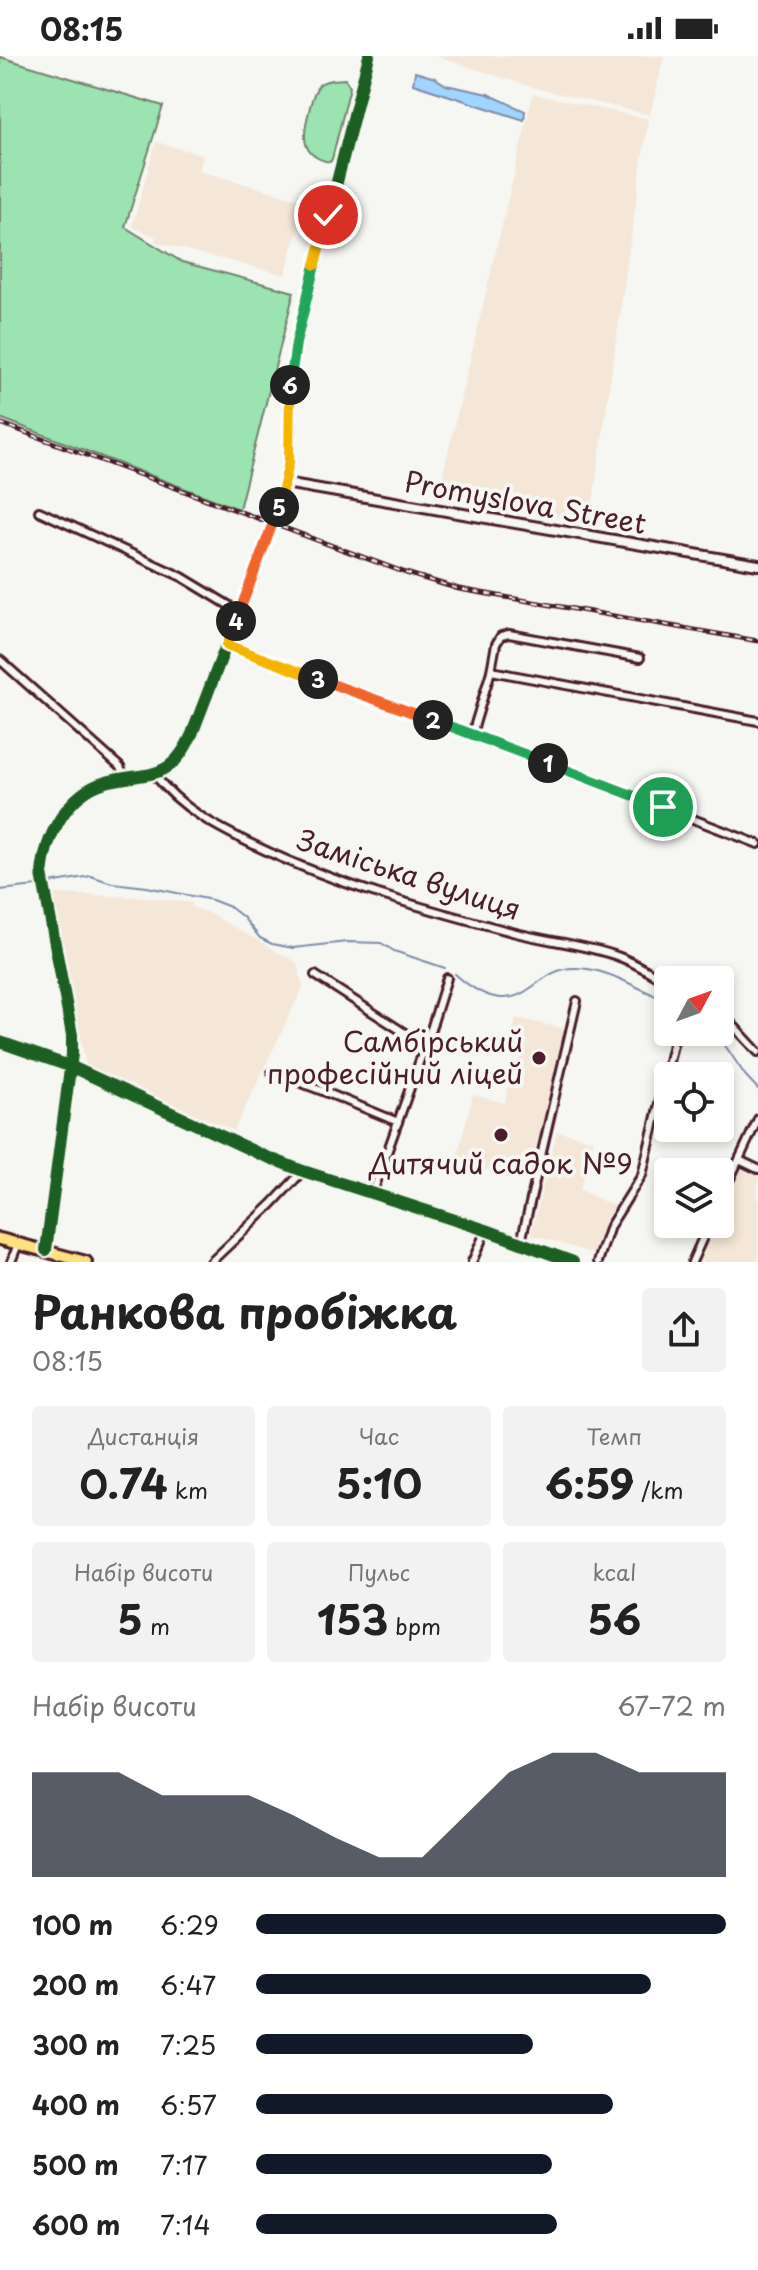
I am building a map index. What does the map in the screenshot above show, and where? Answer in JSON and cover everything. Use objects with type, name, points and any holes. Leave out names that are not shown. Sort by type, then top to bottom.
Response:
[{"type":"main road","points":[[46,1250],[72,1067],[72,1035],[44,890],[43,861],[56,827],[80,795],[103,783],[154,774],[172,764],[186,748],[280,505],[289,462],[290,386],[296,343],[369,56]]},
{"type":"main road","points":[[0,1239],[86,1262]]},
{"type":"street","name":"Promyslova Street","points":[[285,483],[758,565]]},
{"type":"street","points":[[39,511],[182,577],[240,612]]},
{"type":"street","points":[[472,734],[496,644],[505,634],[640,658]]},
{"type":"street","points":[[227,645],[472,734],[758,844]]},
{"type":"street","points":[[0,660],[120,767],[125,779]]},
{"type":"street","points":[[491,671],[758,721]]},
{"type":"street","name":"Заміська вулиця","points":[[154,774],[174,798],[204,819],[310,870],[465,920],[617,955],[654,975]]},
{"type":"street","points":[[315,975],[425,1046]]},
{"type":"street","points":[[373,1192],[447,978]]},
{"type":"street","points":[[521,1242],[577,1001]]},
{"type":"street","points":[[734,1026],[758,1052]]},
{"type":"street","points":[[0,1042],[72,1067],[303,1171],[486,1230],[573,1262]]},
{"type":"street","points":[[598,1262],[610,1226],[642,1175],[673,1046]]},
{"type":"street","points":[[272,1072],[398,1122]]},
{"type":"street","points":[[734,1171],[758,1119]]},
{"type":"street","points":[[739,1160],[758,1169]]},
{"type":"street","points":[[211,1262],[303,1171]]},
{"type":"street","points":[[476,1261],[486,1230]]},
{"type":"street","points":[[692,1262],[703,1238]]},
{"type":"street","points":[[11,1262],[18,1244]]},
{"type":"shaded area","points":[[435,56],[664,56],[650,115],[535,88]]},
{"type":"shaded area","points":[[533,94],[648,119],[590,522],[438,495]]},
{"type":"shaded area","points":[[156,142],[203,155],[199,171],[306,201],[285,275],[155,242],[156,237],[132,227]]},
{"type":"shaded area","points":[[53,894],[145,897],[193,903],[192,907],[211,914],[297,963],[303,987],[234,1131],[86,1065]]},
{"type":"shaded area","points":[[516,1018],[565,1029],[528,1180],[456,1161],[473,1095],[505,1103],[511,1066],[519,1066],[522,1050],[510,1047]]},
{"type":"shaded area","points":[[557,1131],[594,1140],[580,1190],[614,1206],[594,1254],[531,1234]]},
{"type":"shaded area","points":[[742,1169],[758,1176],[758,1262],[698,1262],[709,1238],[734,1238],[734,1186]]},
{"type":"green space","points":[[0,57],[163,106],[125,227],[182,262],[294,292],[239,509],[0,418]]},
{"type":"green space","points":[[345,79],[350,87],[330,162],[319,159],[308,148],[306,125],[318,86],[326,81]]},
{"type":"water","points":[[415,72],[446,85],[488,94],[525,111],[524,120],[413,84]]},
{"type":"waterway","points":[[50,883],[91,876],[112,883],[212,900],[230,907],[260,938],[272,944],[293,948],[347,942],[381,943],[394,951],[445,968]]},
{"type":"waterway","points":[[0,890],[36,886]]},
{"type":"waterway","points":[[455,974],[479,991],[498,998],[517,996],[549,975],[568,968],[601,972],[654,995]]},
{"type":"waterway","points":[[725,1046],[758,1089]]},
{"type":"railway","points":[[0,423],[406,573],[459,589],[758,641]]},
{"type":"cycle path","points":[[46,1250],[72,1035],[42,874],[44,860],[60,818],[80,796],[106,782],[166,768],[184,750],[192,734],[280,505],[289,462],[290,386],[296,343],[369,56]]},
{"type":"cycle path","points":[[0,1042],[72,1067],[303,1171],[486,1230],[573,1262]]},
{"type":"place","name":"Самбірський професійний ліцей","points":[[539,1058]]},
{"type":"place","name":"Дитячий садок №9","points":[[501,1135]]},
{"type":"route","points":[[328,215],[293,361],[289,462],[280,505],[227,645],[663,807]]}]
